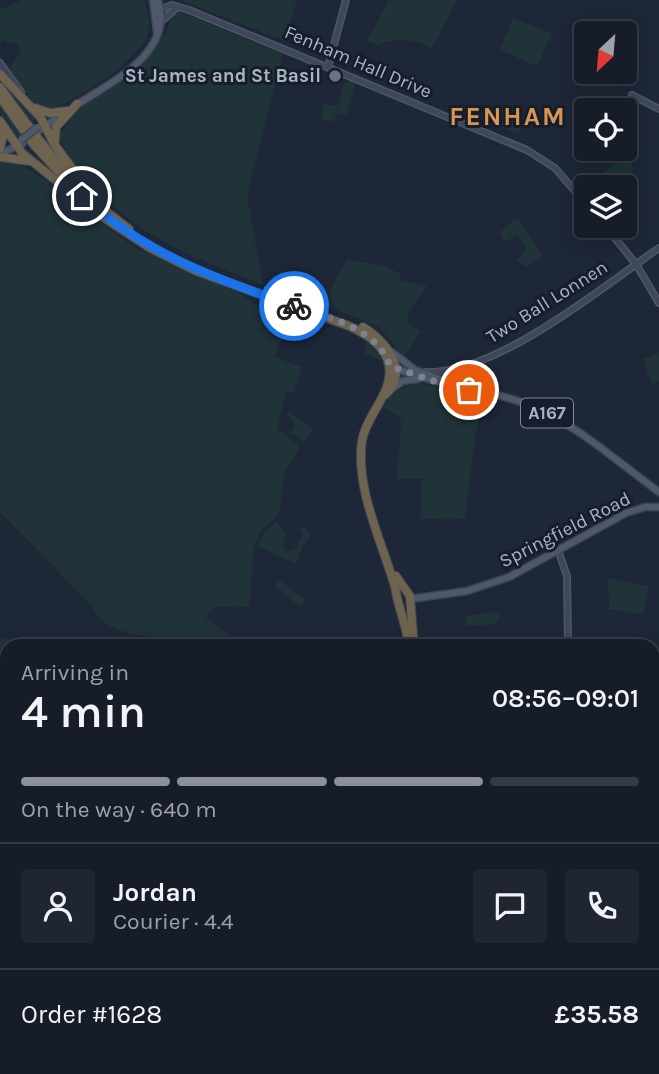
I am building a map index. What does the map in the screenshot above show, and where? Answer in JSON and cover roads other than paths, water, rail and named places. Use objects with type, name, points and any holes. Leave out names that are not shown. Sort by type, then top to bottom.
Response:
[{"type":"highway","points":[[1,68],[110,218]]},
{"type":"highway","name":"A167","points":[[0,87],[51,156],[110,218],[180,259],[358,324],[379,338]]},
{"type":"highway","name":"A167","points":[[0,97],[46,160],[110,218],[150,248],[231,284],[362,332],[381,348],[393,367]]},
{"type":"highway","points":[[58,150],[53,137],[55,128],[77,104]]},
{"type":"highway","points":[[29,105],[50,113],[67,111]]},
{"type":"highway","points":[[2,124],[47,170],[110,218]]},
{"type":"highway","points":[[2,124],[1,152],[26,159],[47,170]]},
{"type":"highway","points":[[231,284],[251,297]]},
{"type":"highway","points":[[379,338],[393,367],[392,388],[382,395]]},
{"type":"highway","points":[[393,367],[367,424],[361,450],[369,500],[396,596],[407,600]]},
{"type":"highway","points":[[386,555],[407,600],[413,639]]},
{"type":"highway","points":[[407,600],[409,639]]},
{"type":"main road","points":[[1,152],[19,144],[140,60],[162,22],[158,5]]},
{"type":"main road","points":[[157,33],[158,5]]},
{"type":"main road","name":"A167","points":[[379,338],[415,370],[462,388],[538,408],[616,457],[659,495]]},
{"type":"main road","points":[[393,367],[415,370]]},
{"type":"main road","name":"A167","points":[[393,367],[424,379],[439,377]]},
{"type":"main road","points":[[392,388],[403,381],[424,379]]},
{"type":"main road","name":"Springfield Road","points":[[407,600],[480,587],[509,577],[626,513],[657,506]]},
{"type":"street","points":[[328,67],[346,0]]},
{"type":"street","points":[[158,5],[176,6]]},
{"type":"street","points":[[162,22],[176,6]]},
{"type":"street","name":"Fenham Hall Drive","points":[[176,6],[537,155],[555,168],[574,190]]},
{"type":"street","points":[[632,95],[659,109]]},
{"type":"street","points":[[615,238],[636,264],[659,303]]},
{"type":"street","name":"Two Ball Lonnen","points":[[439,377],[498,353],[535,332],[659,248]]},
{"type":"street","points":[[558,550],[567,576],[568,639]]},
{"type":"place","name":"St James and St Basil","points":[[335,76]]},
{"type":"district","name":"FENHAM","points":[[508,116]]}]
